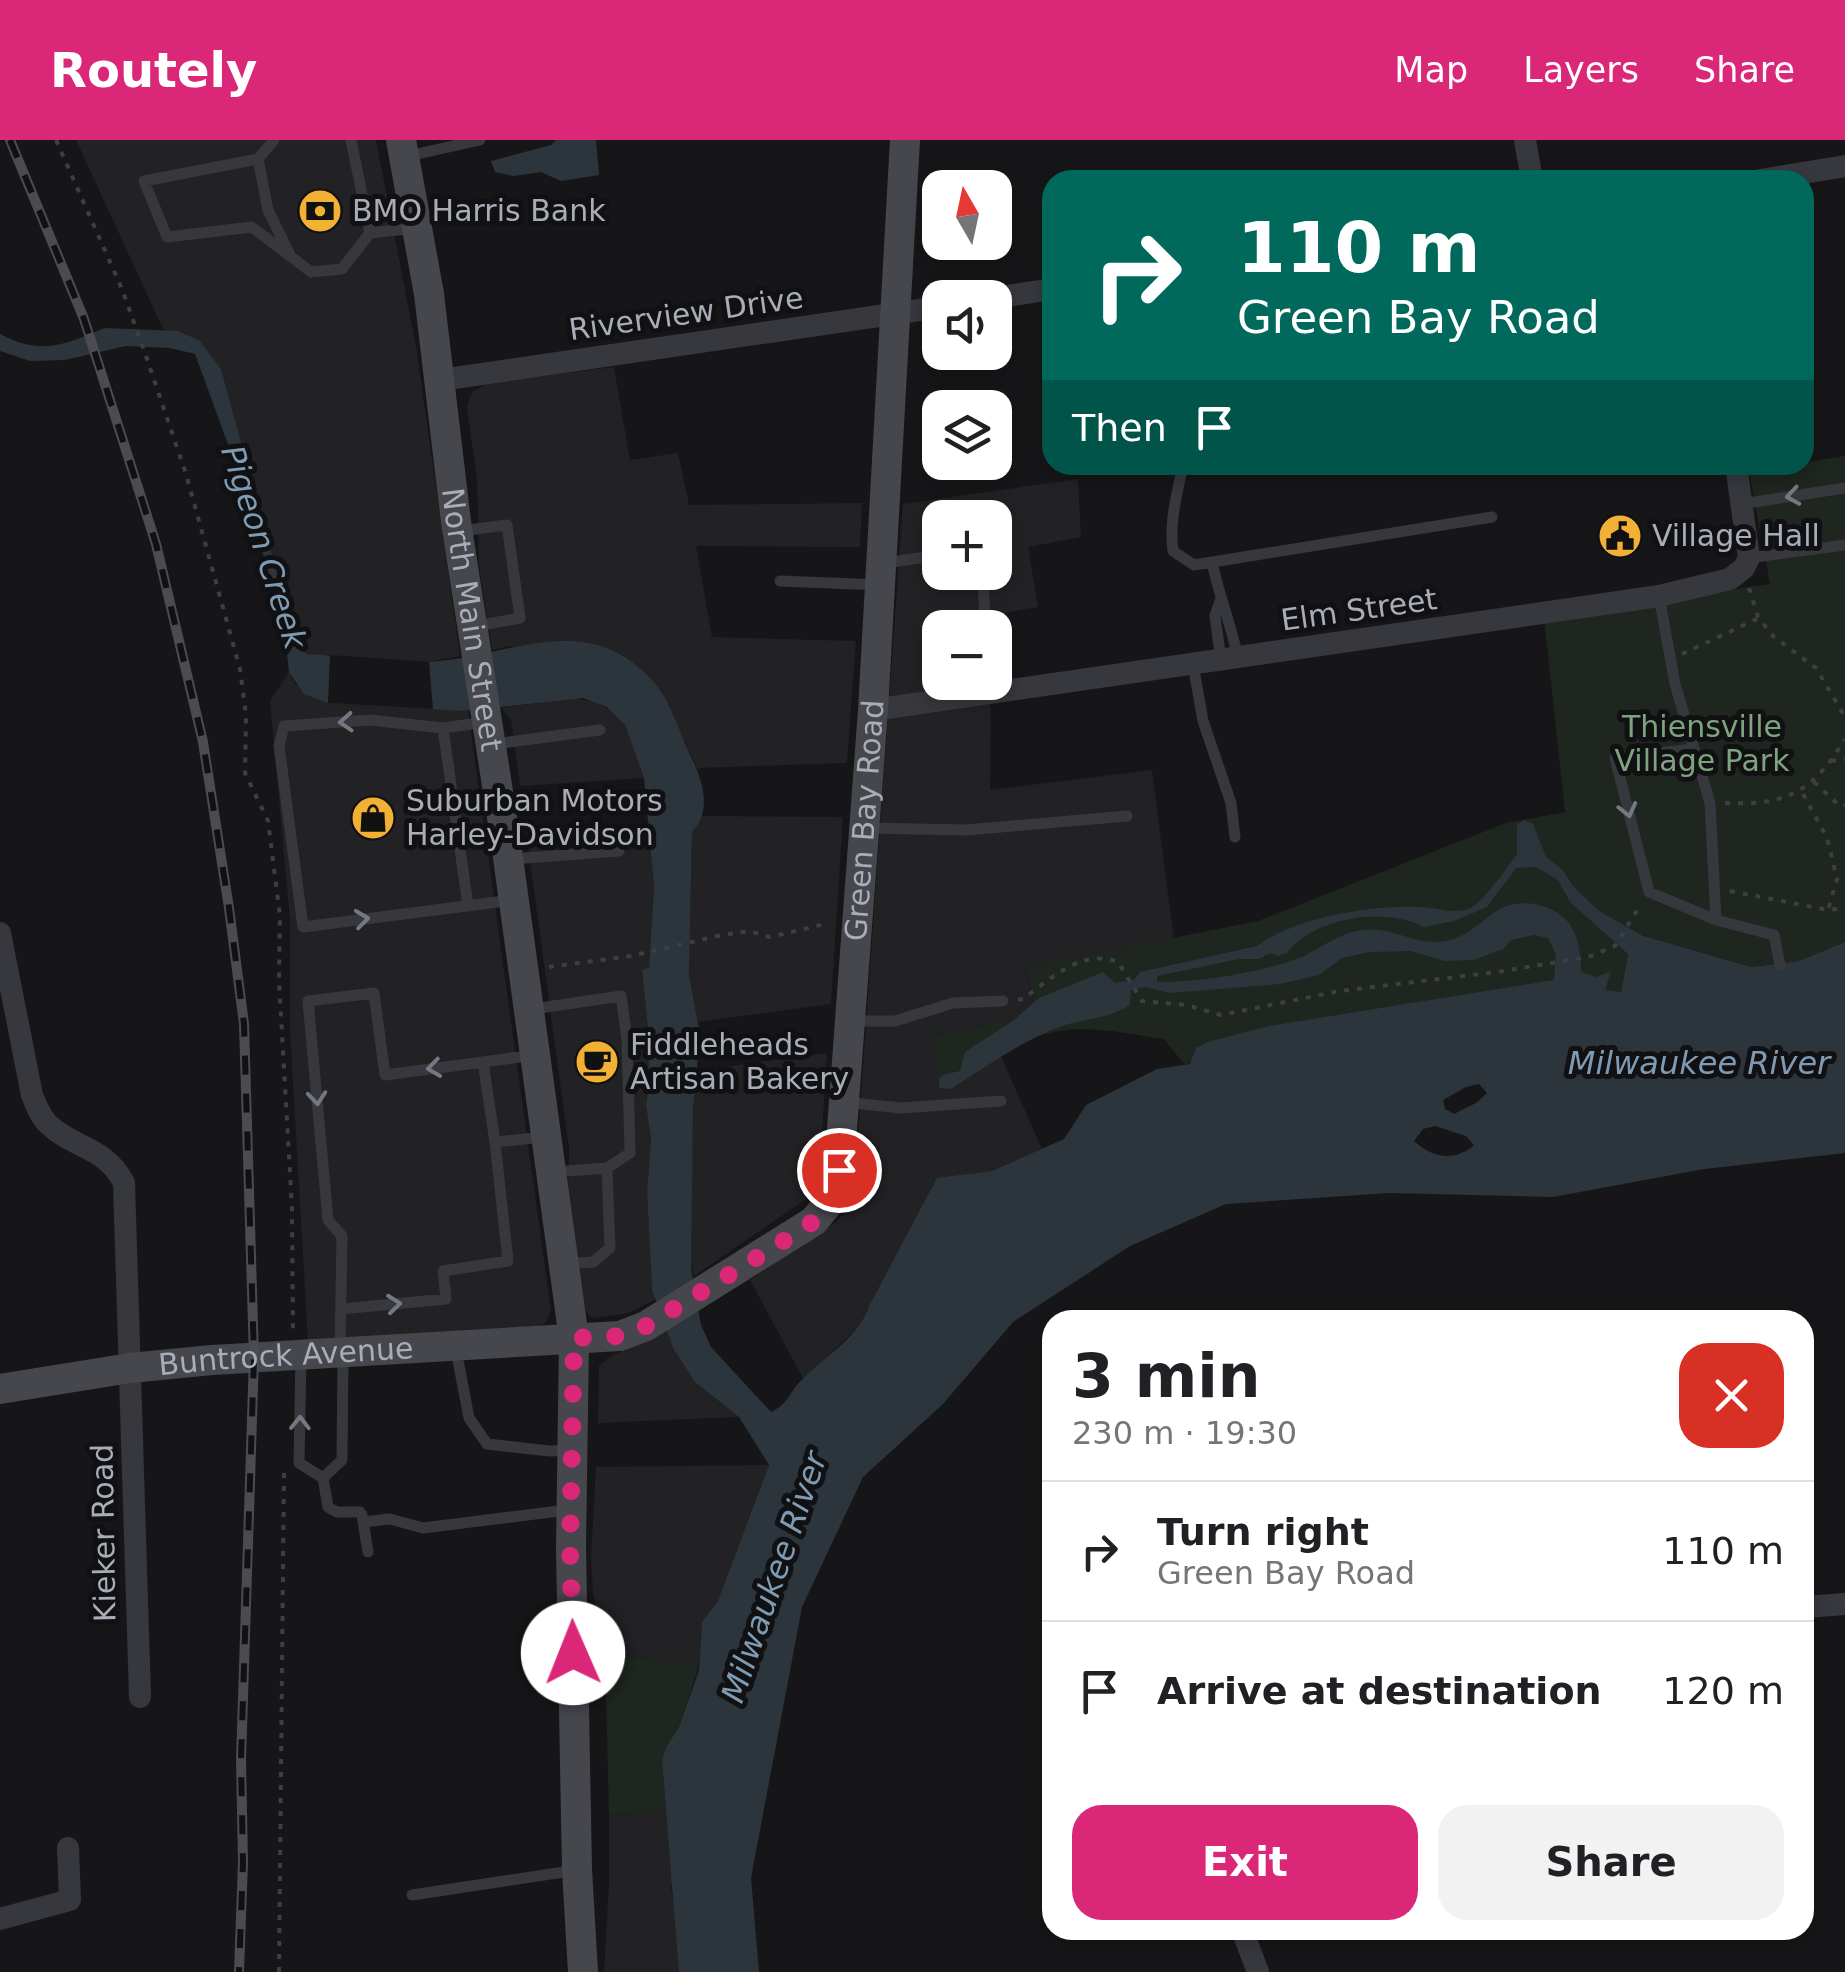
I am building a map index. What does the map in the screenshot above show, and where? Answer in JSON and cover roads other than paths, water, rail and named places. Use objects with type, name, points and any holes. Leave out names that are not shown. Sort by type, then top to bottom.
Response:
[{"type":"street","name":"Green Bay Road","points":[[574,1338],[620,1336],[660,1318],[814,1221],[830,1204],[837,1184],[873,710],[905,140]]},
{"type":"street","points":[[1525,140],[1530,170]]},
{"type":"street","name":"North Main Street","points":[[403,148],[441,380],[457,531],[514,900],[574,1338],[572,1510],[576,1870],[581,1972]]},
{"type":"street","points":[[1814,171],[1845,166]]},
{"type":"street","points":[[1012,295],[1042,291]]},
{"type":"street","name":"Riverview Drive","points":[[441,380],[922,310]]},
{"type":"street","points":[[1737,475],[1746,563]]},
{"type":"street","name":"Elm Street","points":[[1012,684],[1230,659],[1659,596],[1730,579],[1746,563]]},
{"type":"street","name":"Elm Street","points":[[873,710],[923,700]]},
{"type":"street","name":"Kieker Road","points":[[0,933],[32,1096],[41,1114],[62,1134],[116,1167],[124,1183],[140,1698]]},
{"type":"street","name":"Buntrock Avenue","points":[[0,1389],[297,1346],[341,1352],[574,1338]]},
{"type":"street","points":[[1814,1606],[1845,1604]]},
{"type":"street","points":[[0,1920],[70,1900],[68,1848]]},
{"type":"street","points":[[1246,1940],[1258,1972]]},
{"type":"lane","points":[[274,140],[258,159],[144,180],[166,237],[252,227],[311,272],[342,269],[370,233],[418,228]]},
{"type":"lane","points":[[351,140],[370,233]]},
{"type":"lane","points":[[403,148],[480,140]]},
{"type":"lane","points":[[258,159],[268,210],[290,255]]},
{"type":"lane","points":[[1181,475],[1172,520],[1173,551],[1194,565],[1492,518]]},
{"type":"lane","points":[[1740,504],[1845,488]]},
{"type":"lane","points":[[457,531],[506,525],[512,562],[520,618],[474,639]]},
{"type":"lane","points":[[1746,563],[1845,545]]},
{"type":"lane","points":[[780,581],[880,574],[922,561]]},
{"type":"lane","points":[[1212,562],[1220,602],[1215,616],[1230,659]]},
{"type":"lane","points":[[1659,596],[1671,660],[1710,802],[1716,920]]},
{"type":"lane","points":[[1193,664],[1203,721],[1231,803],[1235,837]]},
{"type":"lane","points":[[514,900],[303,927],[278,746],[284,726],[370,720],[488,734],[600,730]]},
{"type":"lane","points":[[442,728],[468,906]]},
{"type":"lane","points":[[1694,749],[1615,758],[1648,892],[1716,920],[1774,936],[1780,965]]},
{"type":"lane","points":[[864,828],[966,830],[1127,816]]},
{"type":"lane","points":[[508,860],[619,851]]},
{"type":"lane","points":[[322,1478],[342,1460],[342,1236],[328,1220],[308,1001],[374,994],[385,1075],[535,1055]]},
{"type":"lane","points":[[528,1009],[620,996],[627,1039],[630,1153],[607,1168],[551,1172]]},
{"type":"lane","points":[[850,1021],[895,1021],[953,1004],[1003,1001]]},
{"type":"lane","points":[[341,1309],[446,1298],[443,1271],[508,1261],[484,1062]]},
{"type":"lane","points":[[844,1102],[901,1108],[1001,1101]]},
{"type":"lane","points":[[495,1142],[546,1137]]},
{"type":"lane","points":[[564,1264],[593,1262],[610,1248],[607,1168]]},
{"type":"lane","points":[[297,1346],[299,1463],[322,1478],[328,1507],[338,1512],[360,1512],[368,1552]]},
{"type":"lane","points":[[455,1346],[469,1418],[487,1444],[572,1450]]},
{"type":"lane","points":[[364,1522],[390,1519],[423,1528],[572,1510]]},
{"type":"lane","points":[[412,1894],[576,1870]]},
{"type":"water","points":[[556,140],[596,140],[599,175],[561,181],[541,172],[514,176],[495,172],[491,161],[551,145]]},
{"type":"water","name":"Milwaukee River","points":[[105,328],[177,331],[199,340],[221,369],[297,646],[307,654],[429,662],[520,646],[578,641],[605,647],[631,662],[662,692],[696,769],[704,802],[692,832],[689,975],[700,1034],[693,1111],[691,1268],[701,1325],[711,1347],[771,1412],[857,1328],[937,1178],[992,1171],[1064,1139],[1086,1105],[1157,1069],[1190,1064],[1196,1048],[1208,1042],[1269,1026],[1554,980],[1556,954],[1548,938],[1534,935],[1511,940],[1503,949],[1474,960],[1444,961],[1411,951],[1370,952],[1342,958],[1319,975],[1280,984],[1170,993],[1145,987],[1131,990],[1130,1005],[1122,1010],[1047,1032],[951,1089],[939,1088],[943,1075],[960,1071],[965,1052],[1014,1020],[1039,998],[1103,972],[1115,983],[1134,980],[1140,972],[1257,946],[1292,927],[1357,911],[1401,907],[1466,910],[1484,897],[1517,854],[1517,825],[1524,820],[1533,824],[1546,857],[1563,870],[1572,885],[1599,911],[1641,935],[1751,967],[1799,961],[1845,942],[1845,1153],[1704,1169],[1553,1197],[1389,1193],[1226,1204],[1130,1246],[1013,1322],[943,1404],[863,1477],[802,1607],[751,1878],[759,1972],[679,1972],[662,1760],[679,1727],[699,1670],[702,1622],[718,1601],[769,1465],[739,1417],[695,1382],[674,1350],[652,1290],[647,1191],[651,1138],[646,1105],[648,1028],[642,970],[649,968],[654,887],[644,778],[625,725],[607,707],[583,698],[463,711],[328,703],[304,694],[289,672],[285,634],[247,496],[195,354],[170,348],[126,346],[65,360],[30,361],[0,351],[0,334],[28,345],[52,346]],"holes":[[[1536,867],[1558,880],[1570,902],[1628,954],[1621,992],[1605,990],[1611,971],[1597,977],[1581,972],[1579,947],[1566,920],[1548,908],[1526,903],[1502,908],[1467,933],[1446,941],[1364,930],[1345,934],[1294,960],[1261,969],[1209,979],[1157,982],[1157,976],[1239,959],[1259,959],[1270,953],[1278,956],[1314,931],[1351,919],[1390,917],[1424,927],[1454,921],[1487,907],[1516,868]],[[1479,1084],[1487,1093],[1454,1114],[1445,1109],[1443,1100]],[[1435,1126],[1466,1136],[1474,1145],[1451,1156],[1436,1154],[1414,1141],[1423,1129]]]},
{"type":"railway","points":[[10,140],[84,319],[156,544],[203,742],[244,1024],[254,1357],[241,1760],[239,1972]]},
{"type":"place","name":"BMO Harris Bank","points":[[320,211]]},
{"type":"place","name":"Village Hall","points":[[1620,536]]},
{"type":"place","name":"Suburban Motors Harley-Davidson","points":[[373,818]]},
{"type":"place","name":"Fiddleheads Artisan Bakery","points":[[597,1062]]},
{"type":"water label","name":"Pigeon Creek","points":[[264,547]]},
{"type":"park label","name":"Thiensville Village Park","points":[[1702,744]]}]
